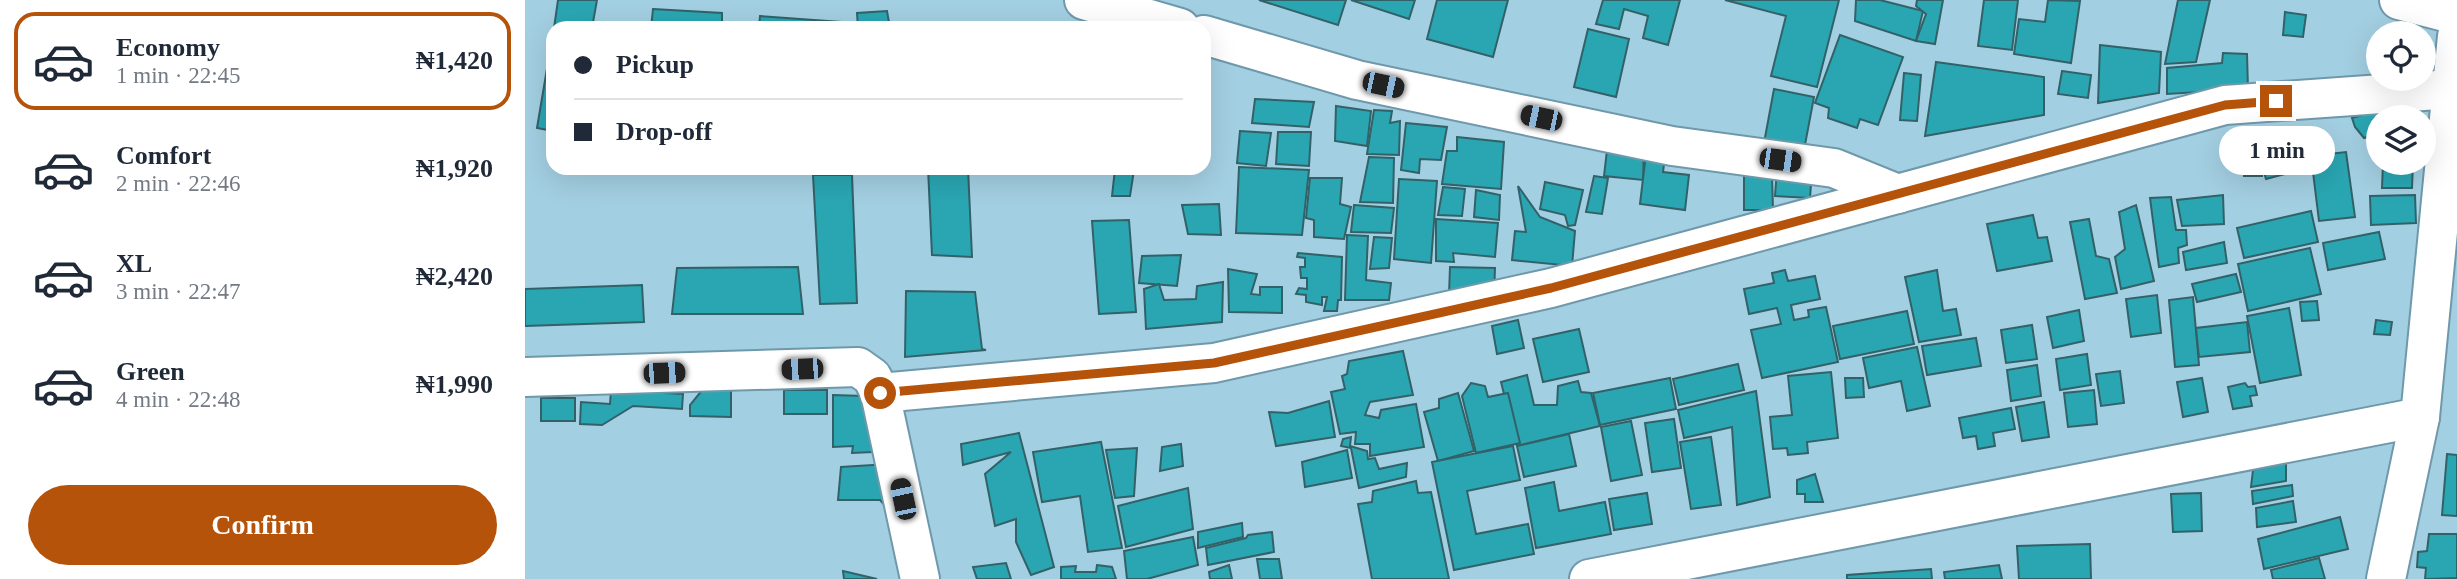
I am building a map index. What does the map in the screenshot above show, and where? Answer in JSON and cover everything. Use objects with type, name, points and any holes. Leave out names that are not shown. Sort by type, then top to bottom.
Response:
[{"type":"street","points":[[1084,0],[1156,21]]},
{"type":"street","points":[[2399,0],[2457,15]]},
{"type":"street","points":[[2386,579],[2420,417],[2457,36]]},
{"type":"street","points":[[1211,37],[1384,85],[1672,146],[1834,168],[1898,194]]},
{"type":"street","points":[[880,393],[1214,363],[1551,288],[2225,105],[2452,89]]},
{"type":"street","points":[[525,377],[858,367],[872,377],[880,393],[920,579]]},
{"type":"street","points":[[1589,579],[2420,417]]},
{"type":"building","points":[[558,0],[597,0],[593,21],[555,21]]},
{"type":"building","points":[[1259,0],[1346,0],[1338,25]]},
{"type":"building","points":[[1351,0],[1415,0],[1409,19]]},
{"type":"building","points":[[1437,0],[1508,0],[1493,57],[1427,39]]},
{"type":"building","points":[[1603,0],[1680,0],[1668,45],[1643,38],[1648,16],[1624,9],[1619,29],[1596,24]]},
{"type":"building","points":[[1725,0],[1839,0],[1817,87],[1771,76],[1786,16]]},
{"type":"building","points":[[1856,0],[1880,0],[1923,11],[1916,41],[1855,21]]},
{"type":"building","points":[[1917,0],[1943,0],[1935,44],[1916,41],[1926,14],[1916,6]]},
{"type":"building","points":[[1984,0],[2018,0],[2012,50],[1978,46]]},
{"type":"building","points":[[2048,0],[2080,1],[2071,63],[2014,54],[2019,19],[2045,22]]},
{"type":"building","points":[[2178,0],[2210,0],[2196,62],[2165,64]]},
{"type":"building","points":[[653,9],[722,13],[722,21],[652,21]]},
{"type":"building","points":[[887,11],[889,21],[858,21],[857,13]]},
{"type":"building","points":[[2285,12],[2306,15],[2303,37],[2283,35]]},
{"type":"building","points":[[760,16],[828,21],[760,21]]},
{"type":"building","points":[[1588,29],[1629,39],[1616,97],[1574,87]]},
{"type":"building","points":[[1840,35],[1903,57],[1878,125],[1860,119],[1857,128],[1828,118],[1829,108],[1815,103]]},
{"type":"building","points":[[2100,45],[2161,52],[2159,93],[2098,103]]},
{"type":"building","points":[[2223,53],[2247,54],[2248,89],[2167,94],[2167,68],[2222,63]]},
{"type":"building","points":[[1936,62],[2044,77],[2044,115],[1925,136]]},
{"type":"building","points":[[2062,71],[2091,75],[2088,98],[2058,94]]},
{"type":"building","points":[[1904,73],[1921,75],[1917,121],[1900,120]]},
{"type":"building","points":[[546,75],[546,130],[537,128]]},
{"type":"building","points":[[1774,89],[1814,97],[1804,150],[1764,143]]},
{"type":"building","points":[[1255,99],[1314,102],[1309,127],[1252,123]]},
{"type":"building","points":[[2415,100],[2416,105],[2398,105]]},
{"type":"building","points":[[1336,106],[1371,111],[1367,146],[1335,141]]},
{"type":"building","points":[[1374,110],[1392,111],[1390,123],[1400,121],[1399,155],[1367,154]]},
{"type":"building","points":[[2366,114],[2366,137],[2355,127],[2352,118]]},
{"type":"building","points":[[1406,123],[1447,127],[1441,160],[1420,159],[1419,173],[1401,170]]},
{"type":"building","points":[[1240,131],[1271,133],[1266,166],[1237,163]]},
{"type":"building","points":[[1278,132],[1311,132],[1309,166],[1276,164]]},
{"type":"building","points":[[1457,137],[1504,142],[1501,189],[1442,184],[1447,151],[1457,151]]},
{"type":"building","points":[[2288,141],[2296,171],[2266,179],[2261,162],[2263,147]]},
{"type":"building","points":[[1644,148],[1643,180],[1604,176],[1607,150]]},
{"type":"building","points":[[2261,149],[2262,176],[2244,176],[2243,154]]},
{"type":"building","points":[[2346,152],[2355,217],[2319,221],[2311,156]]},
{"type":"building","points":[[1646,154],[1665,157],[1663,172],[1689,175],[1685,210],[1640,204]]},
{"type":"building","points":[[1369,157],[1394,158],[1393,203],[1360,202]]},
{"type":"building","points":[[1239,167],[1309,170],[1302,235],[1236,233]]},
{"type":"building","points":[[1777,168],[1812,170],[1810,198],[1775,196]]},
{"type":"building","points":[[813,175],[852,175],[857,303],[820,304]]},
{"type":"building","points":[[928,175],[968,175],[972,257],[932,255]]},
{"type":"building","points":[[1114,175],[1133,175],[1130,196],[1112,196]]},
{"type":"building","points":[[1772,175],[1773,210],[1744,210],[1744,176]]},
{"type":"building","points":[[2383,175],[2413,175],[2412,188],[2382,188]]},
{"type":"building","points":[[1594,176],[1608,178],[1602,214],[1586,212]]},
{"type":"building","points":[[1310,178],[1342,178],[1340,204],[1351,207],[1344,239],[1314,237],[1314,220],[1306,218]]},
{"type":"building","points":[[1399,179],[1437,181],[1431,263],[1394,259]]},
{"type":"building","points":[[1545,182],[1583,190],[1575,225],[1568,226],[1565,215],[1540,209]]},
{"type":"building","points":[[1518,186],[1540,217],[1575,231],[1572,266],[1512,260],[1515,231],[1526,232]]},
{"type":"building","points":[[1443,187],[1465,189],[1462,216],[1438,215]]},
{"type":"building","points":[[1476,190],[1500,195],[1499,220],[1474,217]]},
{"type":"building","points":[[2223,195],[2224,224],[2182,226],[2177,200]]},
{"type":"building","points":[[2415,195],[2416,223],[2371,225],[2370,196]]},
{"type":"building","points":[[2171,197],[2176,230],[2186,230],[2187,245],[2178,248],[2179,263],[2159,267],[2150,198]]},
{"type":"building","points":[[1219,204],[1221,235],[1188,234],[1182,205]]},
{"type":"building","points":[[1354,205],[1394,208],[1391,233],[1351,232]]},
{"type":"building","points":[[2136,205],[2154,281],[2121,289],[2115,257],[2125,249],[2119,212]]},
{"type":"building","points":[[2311,211],[2318,242],[2244,258],[2237,228]]},
{"type":"building","points":[[2033,215],[2038,238],[2047,237],[2052,261],[1997,271],[1987,224]]},
{"type":"building","points":[[1436,219],[1498,223],[1495,257],[1453,253],[1454,262],[1436,261]]},
{"type":"building","points":[[2089,219],[2096,256],[2109,259],[2117,293],[2085,299],[2070,222]]},
{"type":"building","points":[[1129,220],[1136,312],[1099,314],[1092,221]]},
{"type":"building","points":[[2379,232],[2385,259],[2328,270],[2323,243]]},
{"type":"building","points":[[1347,235],[1368,236],[1366,280],[1391,283],[1389,300],[1345,300]]},
{"type":"building","points":[[1374,237],[1392,238],[1389,268],[1370,269]]},
{"type":"building","points":[[2224,242],[2227,263],[2186,270],[2183,252]]},
{"type":"building","points":[[2310,248],[2321,294],[2248,311],[2238,264]]},
{"type":"building","points":[[1298,253],[1342,257],[1341,300],[1338,300],[1337,311],[1324,311],[1327,297],[1322,297],[1322,305],[1306,302],[1306,295],[1296,294],[1299,288],[1307,289],[1307,278],[1301,278],[1300,267],[1305,267],[1305,258],[1297,257]]},
{"type":"building","points":[[1181,255],[1177,286],[1139,283],[1142,256]]},
{"type":"building","points":[[798,267],[803,314],[672,314],[677,268]]},
{"type":"building","points":[[1450,267],[1495,268],[1494,296],[1449,294]]},
{"type":"building","points":[[1228,269],[1257,274],[1251,294],[1260,295],[1260,287],[1282,287],[1282,313],[1229,312]]},
{"type":"building","points":[[1785,270],[1788,281],[1815,276],[1820,299],[1791,305],[1794,320],[1809,317],[1808,310],[1826,307],[1838,362],[1762,378],[1751,330],[1781,324],[1777,308],[1749,314],[1744,289],[1774,283],[1772,273]]},
{"type":"building","points":[[1937,270],[1943,311],[1956,309],[1961,335],[1919,342],[1905,277]]},
{"type":"building","points":[[2236,274],[2241,292],[2197,302],[2192,284]]},
{"type":"building","points":[[1223,282],[1222,322],[1146,329],[1144,289],[1159,284],[1164,300],[1196,299],[1197,286]]},
{"type":"building","points":[[642,285],[644,322],[525,326],[525,289]]},
{"type":"building","points":[[906,291],[975,292],[982,349],[986,350],[905,357]]},
{"type":"building","points":[[2157,295],[2161,333],[2131,337],[2126,299]]},
{"type":"building","points":[[2193,297],[2199,365],[2175,367],[2169,300]]},
{"type":"building","points":[[2317,301],[2319,320],[2302,321],[2300,302]]},
{"type":"building","points":[[2289,308],[2301,375],[2260,383],[2247,316]]},
{"type":"building","points":[[2079,310],[2084,341],[2053,348],[2047,317]]},
{"type":"building","points":[[1907,311],[1914,344],[1840,359],[1833,326]]},
{"type":"building","points":[[1518,320],[1524,348],[1497,354],[1492,326]]},
{"type":"building","points":[[2376,320],[2392,322],[2390,335],[2374,334]]},
{"type":"building","points":[[2247,322],[2250,352],[2199,357],[2196,328]]},
{"type":"building","points":[[2032,325],[2037,359],[2006,363],[2001,330]]},
{"type":"building","points":[[1579,329],[1589,372],[1543,382],[1533,339]]},
{"type":"building","points":[[1976,338],[1981,366],[1927,375],[1922,346]]},
{"type":"building","points":[[1917,347],[1930,406],[1907,411],[1901,381],[1869,388],[1863,358]]},
{"type":"building","points":[[1403,351],[1413,395],[1370,402],[1365,415],[1379,418],[1381,410],[1416,404],[1424,447],[1370,456],[1370,444],[1355,444],[1356,432],[1340,434],[1331,392],[1345,389],[1342,376],[1347,374],[1349,361]]},
{"type":"building","points":[[2087,354],[2091,385],[2060,390],[2056,359]]},
{"type":"building","points":[[1738,364],[1744,390],[1679,405],[1673,379]]},
{"type":"building","points":[[2037,365],[2041,396],[2011,401],[2007,370]]},
{"type":"building","points":[[2120,371],[2124,403],[2101,406],[2096,374]]},
{"type":"building","points":[[1831,372],[1838,438],[1807,442],[1808,453],[1788,455],[1787,448],[1773,449],[1770,417],[1792,415],[1788,376]]},
{"type":"building","points":[[1527,375],[1534,405],[1557,405],[1558,386],[1578,381],[1581,392],[1591,393],[1600,426],[1517,446],[1501,382]]},
{"type":"building","points":[[1670,378],[1676,409],[1600,425],[1593,393]]},
{"type":"building","points":[[1845,378],[1863,378],[1864,397],[1846,398]]},
{"type":"building","points":[[2202,378],[2208,412],[2183,417],[2177,382]]},
{"type":"building","points":[[1471,383],[1485,386],[1488,397],[1508,393],[1520,443],[1476,453],[1462,396]]},
{"type":"building","points":[[2245,383],[2248,387],[2255,386],[2257,395],[2250,396],[2252,406],[2233,409],[2228,387]]},
{"type":"building","points":[[703,389],[731,390],[731,417],[690,416],[690,405]]},
{"type":"building","points":[[611,390],[683,394],[682,409],[633,406],[602,425],[580,424],[581,402],[610,404]]},
{"type":"building","points":[[784,390],[827,390],[827,414],[784,414]]},
{"type":"building","points":[[2094,390],[2097,424],[2068,427],[2064,393]]},
{"type":"building","points":[[1756,391],[1770,497],[1737,505],[1732,427],[1684,438],[1678,410]]},
{"type":"building","points":[[1458,393],[1474,451],[1438,461],[1424,412],[1439,408],[1439,399]]},
{"type":"building","points":[[833,395],[894,397],[873,452],[852,453],[853,446],[833,447]]},
{"type":"building","points":[[541,398],[575,398],[575,421],[541,421]]},
{"type":"building","points":[[1329,401],[1335,437],[1276,446],[1269,412],[1288,413]]},
{"type":"building","points":[[2044,402],[2049,437],[2022,441],[2016,407]]},
{"type":"building","points":[[2011,408],[2015,429],[1993,433],[1995,446],[1978,449],[1976,436],[1963,438],[1959,418]]},
{"type":"building","points":[[1674,419],[1681,468],[1652,472],[1645,423]]},
{"type":"building","points":[[1631,421],[1642,475],[1611,481],[1601,427]]},
{"type":"building","points":[[1019,433],[1054,567],[1031,575],[1016,542],[1016,519],[995,526],[985,474],[1011,452],[963,465],[961,444]]},
{"type":"building","points":[[1569,434],[1576,466],[1524,477],[1517,446]]},
{"type":"building","points":[[1351,437],[1350,446],[1367,451],[1368,459],[1375,458],[1379,469],[1407,463],[1406,477],[1359,488],[1351,448],[1341,446],[1343,439]]},
{"type":"building","points":[[1711,437],[1721,505],[1691,509],[1680,442]]},
{"type":"building","points":[[1101,442],[1122,548],[1088,552],[1080,496],[1042,502],[1033,452]]},
{"type":"building","points":[[1181,444],[1183,466],[1160,471],[1162,447]]},
{"type":"building","points":[[1513,446],[1520,480],[1467,491],[1476,534],[1528,524],[1534,554],[1454,570],[1432,462]]},
{"type":"building","points":[[1137,448],[1134,496],[1115,498],[1106,450]]},
{"type":"building","points":[[1347,450],[1352,478],[1305,487],[1302,462]]},
{"type":"building","points":[[2447,454],[2457,455],[2457,516],[2442,515]]},
{"type":"building","points":[[905,463],[895,517],[880,500],[838,500],[841,467]]},
{"type":"building","points":[[2286,463],[2286,481],[2251,487],[2253,470]]},
{"type":"building","points":[[1815,474],[1823,502],[1805,502],[1805,494],[1797,494],[1797,480]]},
{"type":"building","points":[[1416,481],[1418,493],[1431,492],[1449,579],[1372,579],[1358,504],[1372,502],[1373,491]]},
{"type":"building","points":[[1554,482],[1559,511],[1605,502],[1611,534],[1536,548],[1525,488]]},
{"type":"building","points":[[2292,485],[2293,496],[2253,504],[2252,491]]},
{"type":"building","points":[[1188,488],[1193,529],[1126,547],[1118,506]]},
{"type":"building","points":[[1647,493],[1652,524],[1614,530],[1609,499]]},
{"type":"building","points":[[2201,493],[2202,531],[2173,532],[2171,494]]},
{"type":"building","points":[[2293,501],[2296,522],[2257,527],[2256,508]]},
{"type":"building","points":[[2340,517],[2348,549],[2264,569],[2258,539]]},
{"type":"building","points":[[1242,523],[1243,537],[1198,548],[1198,532]]},
{"type":"building","points":[[1272,532],[1274,552],[1208,565],[1206,548],[1246,538],[1248,535]]},
{"type":"building","points":[[2429,534],[2457,534],[2457,578],[2425,579],[2426,568],[2417,567],[2418,552],[2427,551]]},
{"type":"building","points":[[1193,537],[1198,565],[1147,579],[1127,579],[1124,551]]},
{"type":"building","points":[[2090,544],[2091,579],[2019,579],[2017,546]]},
{"type":"building","points":[[2319,558],[2325,579],[2273,579],[2271,570]]},
{"type":"building","points":[[1257,559],[1279,559],[1282,579],[1260,579]]},
{"type":"building","points":[[1006,563],[1011,579],[977,579],[973,567]]},
{"type":"building","points":[[1097,565],[1112,567],[1116,579],[1061,579],[1061,567],[1076,566],[1075,572],[1096,572]]},
{"type":"building","points":[[1229,565],[1232,579],[1210,579],[1209,572]]},
{"type":"building","points":[[1999,565],[2002,579],[1945,579],[1944,572]]},
{"type":"building","points":[[1931,569],[1932,579],[1847,579],[1847,575]]},
{"type":"building","points":[[843,571],[877,579],[844,579]]},
{"type":"route","points":[[880,393],[1214,363],[1551,288],[2225,105],[2276,101]]}]
